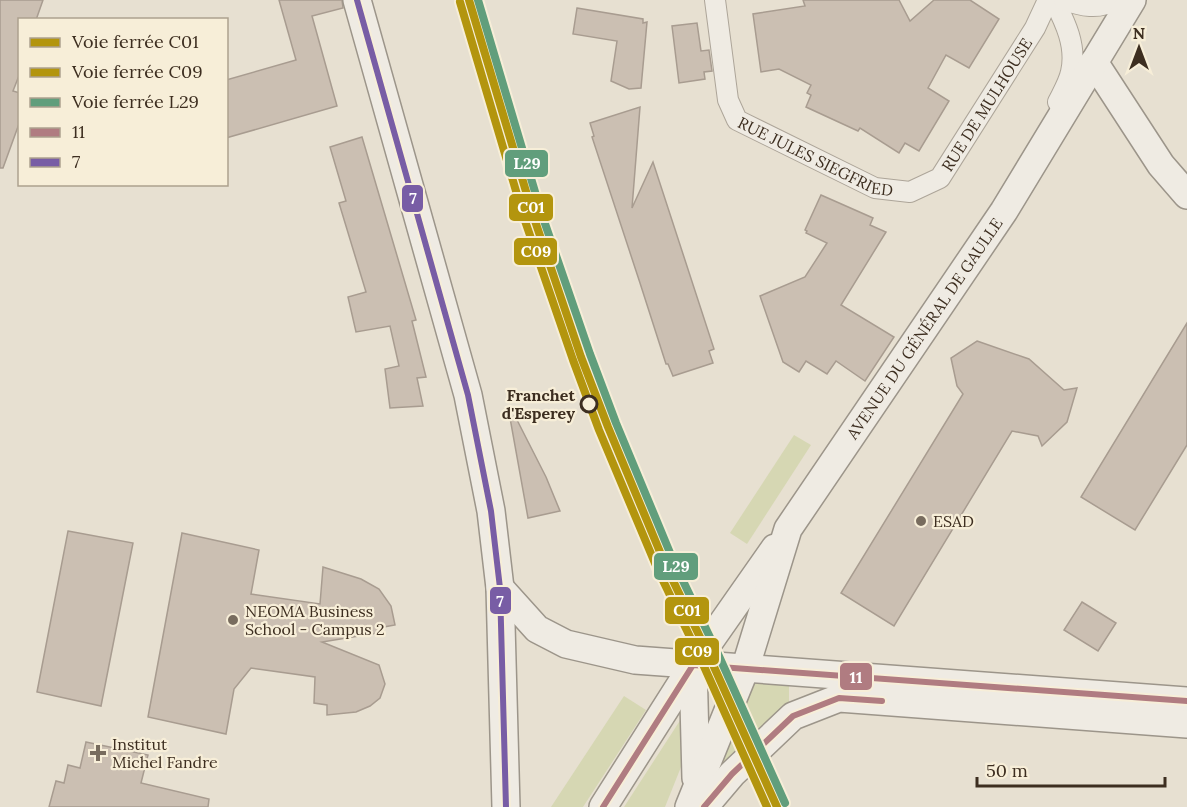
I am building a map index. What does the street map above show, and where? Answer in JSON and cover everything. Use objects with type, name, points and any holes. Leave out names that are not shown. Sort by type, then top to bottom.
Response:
[{"type":"main road","points":[[357,0],[468,394],[491,511],[500,588],[506,807]]},
{"type":"main road","name":"AVENUE DU GÉNÉRAL DE GAULLE","points":[[697,801],[745,669],[788,529],[1004,210],[1132,0]]},
{"type":"main road","points":[[1094,62],[1161,165],[1187,195]]},
{"type":"main road","points":[[603,807],[693,665],[788,529]]},
{"type":"main road","points":[[500,588],[537,629],[566,644],[634,660],[1187,701]]},
{"type":"main road","points":[[693,665],[697,801]]},
{"type":"main road","points":[[697,801],[732,774],[793,716],[839,698],[1187,724]]},
{"type":"street","name":"RUE JULES SIEGFRIED","points":[[715,0],[728,100],[737,120],[875,188],[910,192]]},
{"type":"street","name":"RUE DE MULHOUSE","points":[[910,192],[940,178],[1035,28],[1048,0]]},
{"type":"street","points":[[1004,210],[1071,72],[1073,56],[1071,40],[1054,0]]},
{"type":"street","points":[[1064,0],[1092,7],[1104,6],[1115,0]]},
{"type":"green space","points":[[794,435],[811,445],[747,544],[730,533]]},
{"type":"green space","points":[[789,683],[789,707],[723,765],[720,763],[753,684]]},
{"type":"green space","points":[[624,696],[646,710],[583,807],[551,807]]},
{"type":"green space","points":[[681,719],[685,757],[665,807],[624,807]]},
{"type":"building","points":[[0,0],[43,0],[37,18],[18,18],[18,78],[13,91],[18,92],[18,127],[3,168],[0,168]]},
{"type":"building","points":[[279,0],[342,0],[343,8],[312,16],[337,106],[228,137],[228,79],[296,60]]},
{"type":"building","points":[[803,0],[899,0],[910,21],[934,0],[970,0],[999,19],[969,68],[946,55],[928,88],[949,101],[919,151],[905,143],[899,153],[860,128],[858,131],[806,107],[811,95],[807,93],[811,85],[779,69],[761,72],[753,14],[805,6]]},
{"type":"building","points":[[577,8],[643,19],[643,23],[647,22],[641,88],[629,89],[611,81],[617,41],[573,34]]},
{"type":"building","points":[[697,23],[701,51],[709,50],[712,71],[704,72],[705,79],[679,83],[672,26]]},
{"type":"building","points":[[640,107],[632,208],[653,162],[714,349],[709,351],[713,363],[673,376],[666,364],[592,137],[594,136],[590,123]]},
{"type":"building","points":[[362,137],[416,320],[412,321],[426,377],[417,378],[423,406],[390,408],[385,369],[399,366],[390,326],[356,332],[348,297],[366,292],[339,203],[346,201],[330,147]]},
{"type":"building","points":[[821,195],[873,218],[870,225],[886,232],[841,305],[894,337],[865,381],[836,361],[827,374],[806,361],[799,372],[783,362],[760,296],[805,277],[827,243],[806,233],[805,230]]},
{"type":"building","points":[[1187,323],[1187,445],[1135,530],[1081,497]]},
{"type":"building","points":[[977,341],[1029,359],[1064,390],[1077,388],[1067,422],[1042,446],[1038,436],[1012,431],[894,626],[841,593],[963,394],[957,386],[951,358]]},
{"type":"building","points":[[515,416],[546,477],[560,511],[528,518],[510,418]]},
{"type":"building","points":[[68,531],[133,543],[101,706],[37,692]]},
{"type":"building","points":[[182,533],[259,550],[251,594],[320,604],[323,567],[361,579],[379,589],[391,606],[395,625],[384,627],[383,632],[322,642],[379,665],[385,684],[380,698],[370,706],[356,712],[327,715],[327,705],[314,703],[315,677],[251,668],[234,689],[226,734],[148,717]]},
{"type":"building","points":[[1082,602],[1116,623],[1098,651],[1064,630]]},
{"type":"building","points":[[86,742],[148,755],[141,783],[209,799],[208,807],[49,807],[56,781],[64,783],[68,765],[80,768]]},
{"type":"rail line","name":"C01","points":[[469,0],[533,215],[581,357],[665,564],[777,807]]},
{"type":"rail line","name":"L29","points":[[478,0],[541,212],[616,423],[673,560],[785,803]]},
{"type":"rail line","name":"C09","points":[[460,2],[524,218],[599,430],[657,568],[767,807]]},
{"type":"transit line","name":"7","points":[[357,0],[468,395],[491,511],[500,588],[506,807]]},
{"type":"transit line","name":"11","points":[[603,807],[693,665],[1187,701]]},
{"type":"transit line","name":"11","points":[[704,807],[732,774],[793,716],[839,698],[882,701]]},
{"type":"place","name":"Franchet d'Esperey","points":[[589,404]]},
{"type":"place","name":"ESAD","points":[[921,521]]},
{"type":"place","name":"NEOMA Business School - Campus 2","points":[[233,620]]},
{"type":"place","name":"Institut Michel Fandre","points":[[98,753]]}]
